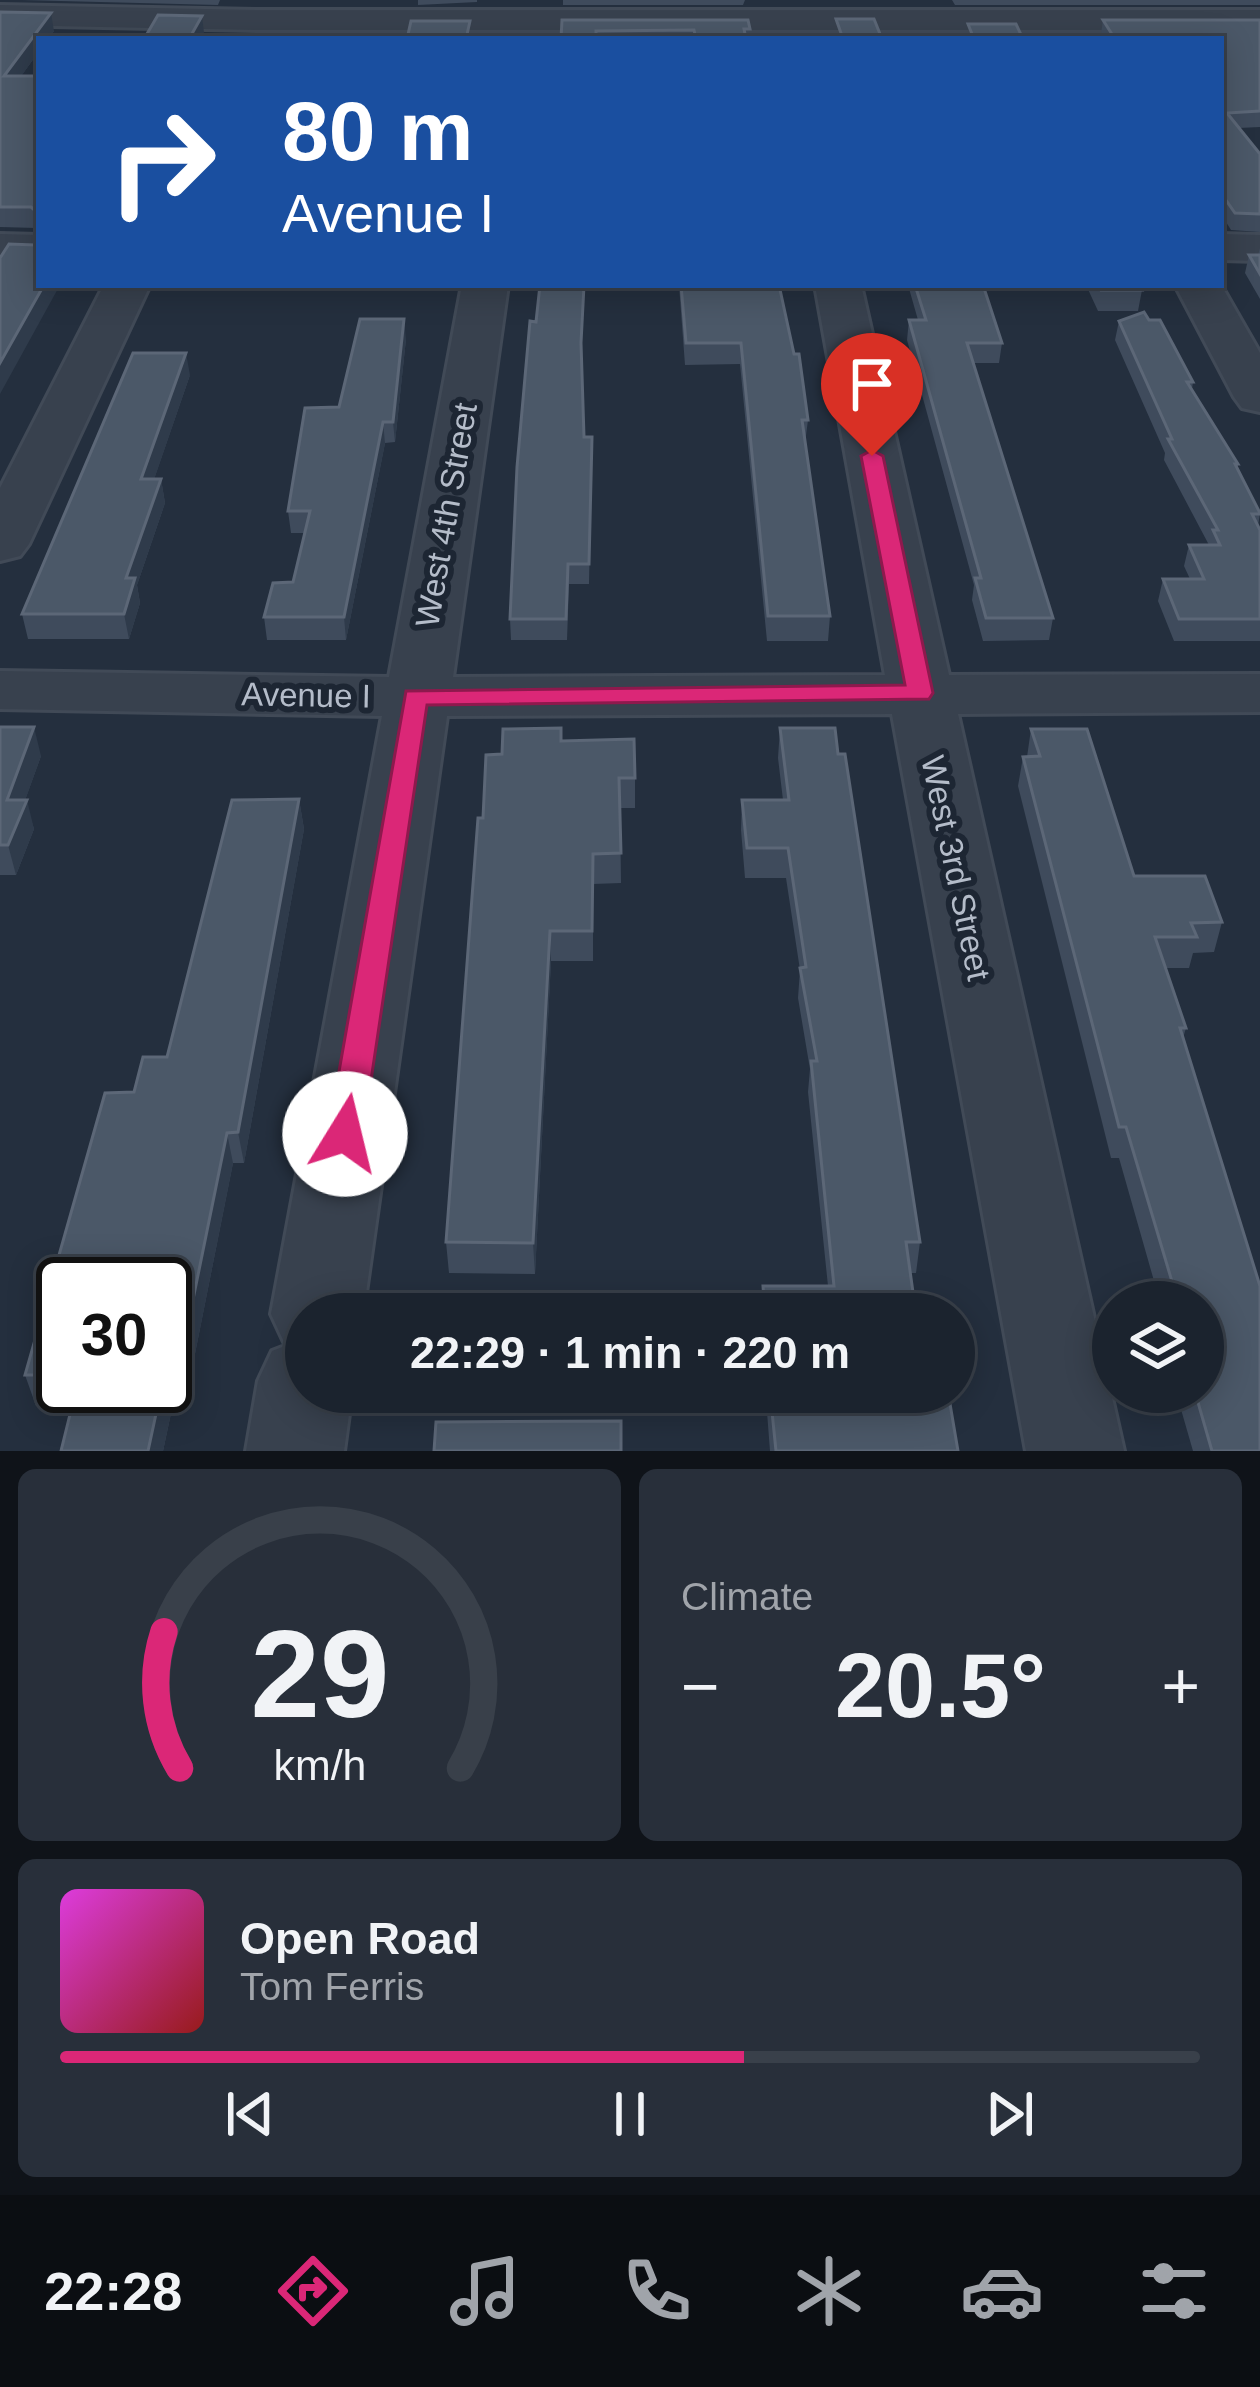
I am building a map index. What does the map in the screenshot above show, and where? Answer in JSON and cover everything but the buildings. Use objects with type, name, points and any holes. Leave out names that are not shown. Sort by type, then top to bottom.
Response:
[{"type":"street","points":[[0,15],[260,20],[1260,20]]},
{"type":"street","points":[[0,49],[36,50]]},
{"type":"street","points":[[0,247],[36,248]]},
{"type":"street","points":[[1224,247],[1260,248]]},
{"type":"street","points":[[0,544],[126,288]]},
{"type":"street","name":"West 4th Street","points":[[319,1293],[484,288]]},
{"type":"street","name":"West 3rd Street","points":[[839,288],[1075,1451]]},
{"type":"street","points":[[1200,288],[1260,397]]},
{"type":"street","name":"Avenue I","points":[[0,690],[415,697],[1260,693]]},
{"type":"street","points":[[295,1451],[301,1413]]},
{"type":"route","points":[[345,1134],[415,697],[920,693],[872,456]]}]
